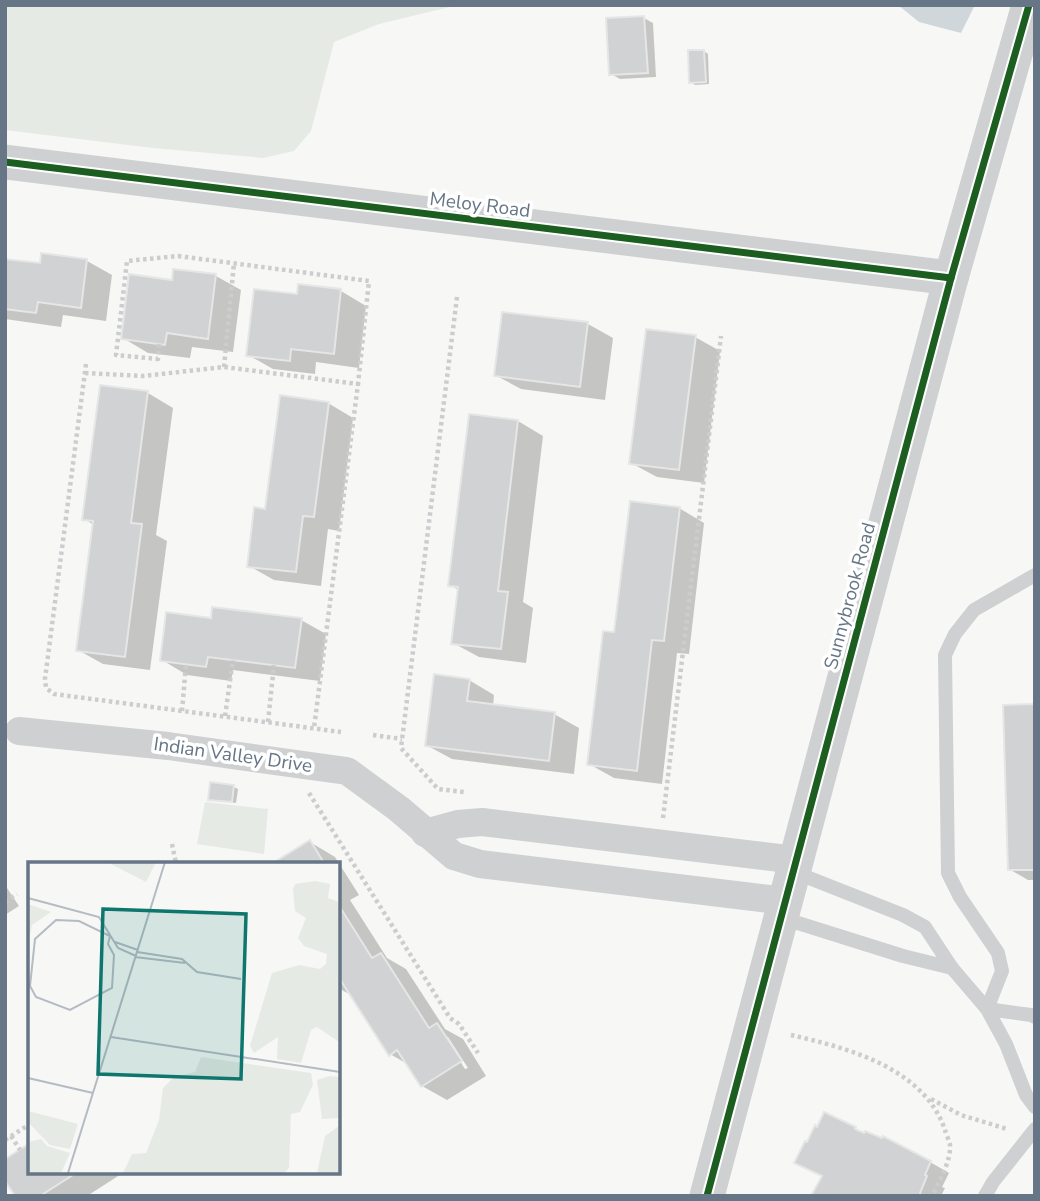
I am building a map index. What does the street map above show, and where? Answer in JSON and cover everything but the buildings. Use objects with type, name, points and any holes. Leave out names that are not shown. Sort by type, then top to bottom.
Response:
[{"type":"street","name":"Sunnybrook Road","points":[[707,1196],[951,278],[1029,5]]},
{"type":"street","name":"Meloy Road","points":[[5,162],[951,278]]},
{"type":"street","name":"Indian Valley Drive","points":[[19,731],[168,746],[347,771],[399,808],[454,856],[480,864],[789,888]]},
{"type":"street","points":[[425,833],[458,824],[482,822],[789,888]]},
{"type":"lane","points":[[987,1009],[1002,971],[998,953],[960,897],[948,873],[945,654],[955,634],[974,610],[1035,575]]},
{"type":"lane","points":[[789,888],[903,956],[952,968]]},
{"type":"lane","points":[[789,888],[903,915],[925,927],[952,968],[987,1009],[1035,1107]]},
{"type":"lane","points":[[987,1009],[1034,1015]]},
{"type":"lane","points":[[985,1196],[1031,1133]]},
{"type":"path","points":[[159,344],[158,359],[116,355],[127,261],[178,256],[369,281],[314,728]]},
{"type":"path","points":[[225,366],[234,264]]},
{"type":"path","points":[[457,298],[401,748],[438,789],[465,792]]},
{"type":"path","points":[[650,816],[663,818],[721,336]]},
{"type":"path","points":[[86,364],[46,688],[54,694],[341,732]]},
{"type":"path","points":[[85,373],[143,376],[225,366],[358,384]]},
{"type":"path","points":[[225,716],[233,660]]},
{"type":"path","points":[[182,711],[186,664]]},
{"type":"path","points":[[268,722],[274,665]]},
{"type":"path","points":[[373,736],[402,739]]},
{"type":"path","points":[[307,790],[450,1018],[459,1024],[478,1053]]},
{"type":"path","points":[[172,844],[176,862]]},
{"type":"path","points":[[5,902],[18,894]]},
{"type":"path","points":[[791,1035],[828,1043],[876,1062],[929,1098],[961,1115],[1031,1133]]},
{"type":"path","points":[[929,1098],[950,1145],[947,1163],[932,1196]]},
{"type":"path","points":[[5,1140],[28,1126]]},
{"type":"path","points":[[11,1136],[20,1150]]},
{"type":"shaded area","points":[[5,5],[458,5],[379,24],[334,42],[311,131],[294,151],[263,158],[5,130]]},
{"type":"shaded area","points":[[898,5],[975,5],[961,33],[919,22]]},
{"type":"shaded area","points":[[205,802],[268,809],[264,854],[197,844]]},
{"type":"cycle path","points":[[707,1196],[951,278],[1029,5]]},
{"type":"cycle path","points":[[5,162],[951,278]]}]
